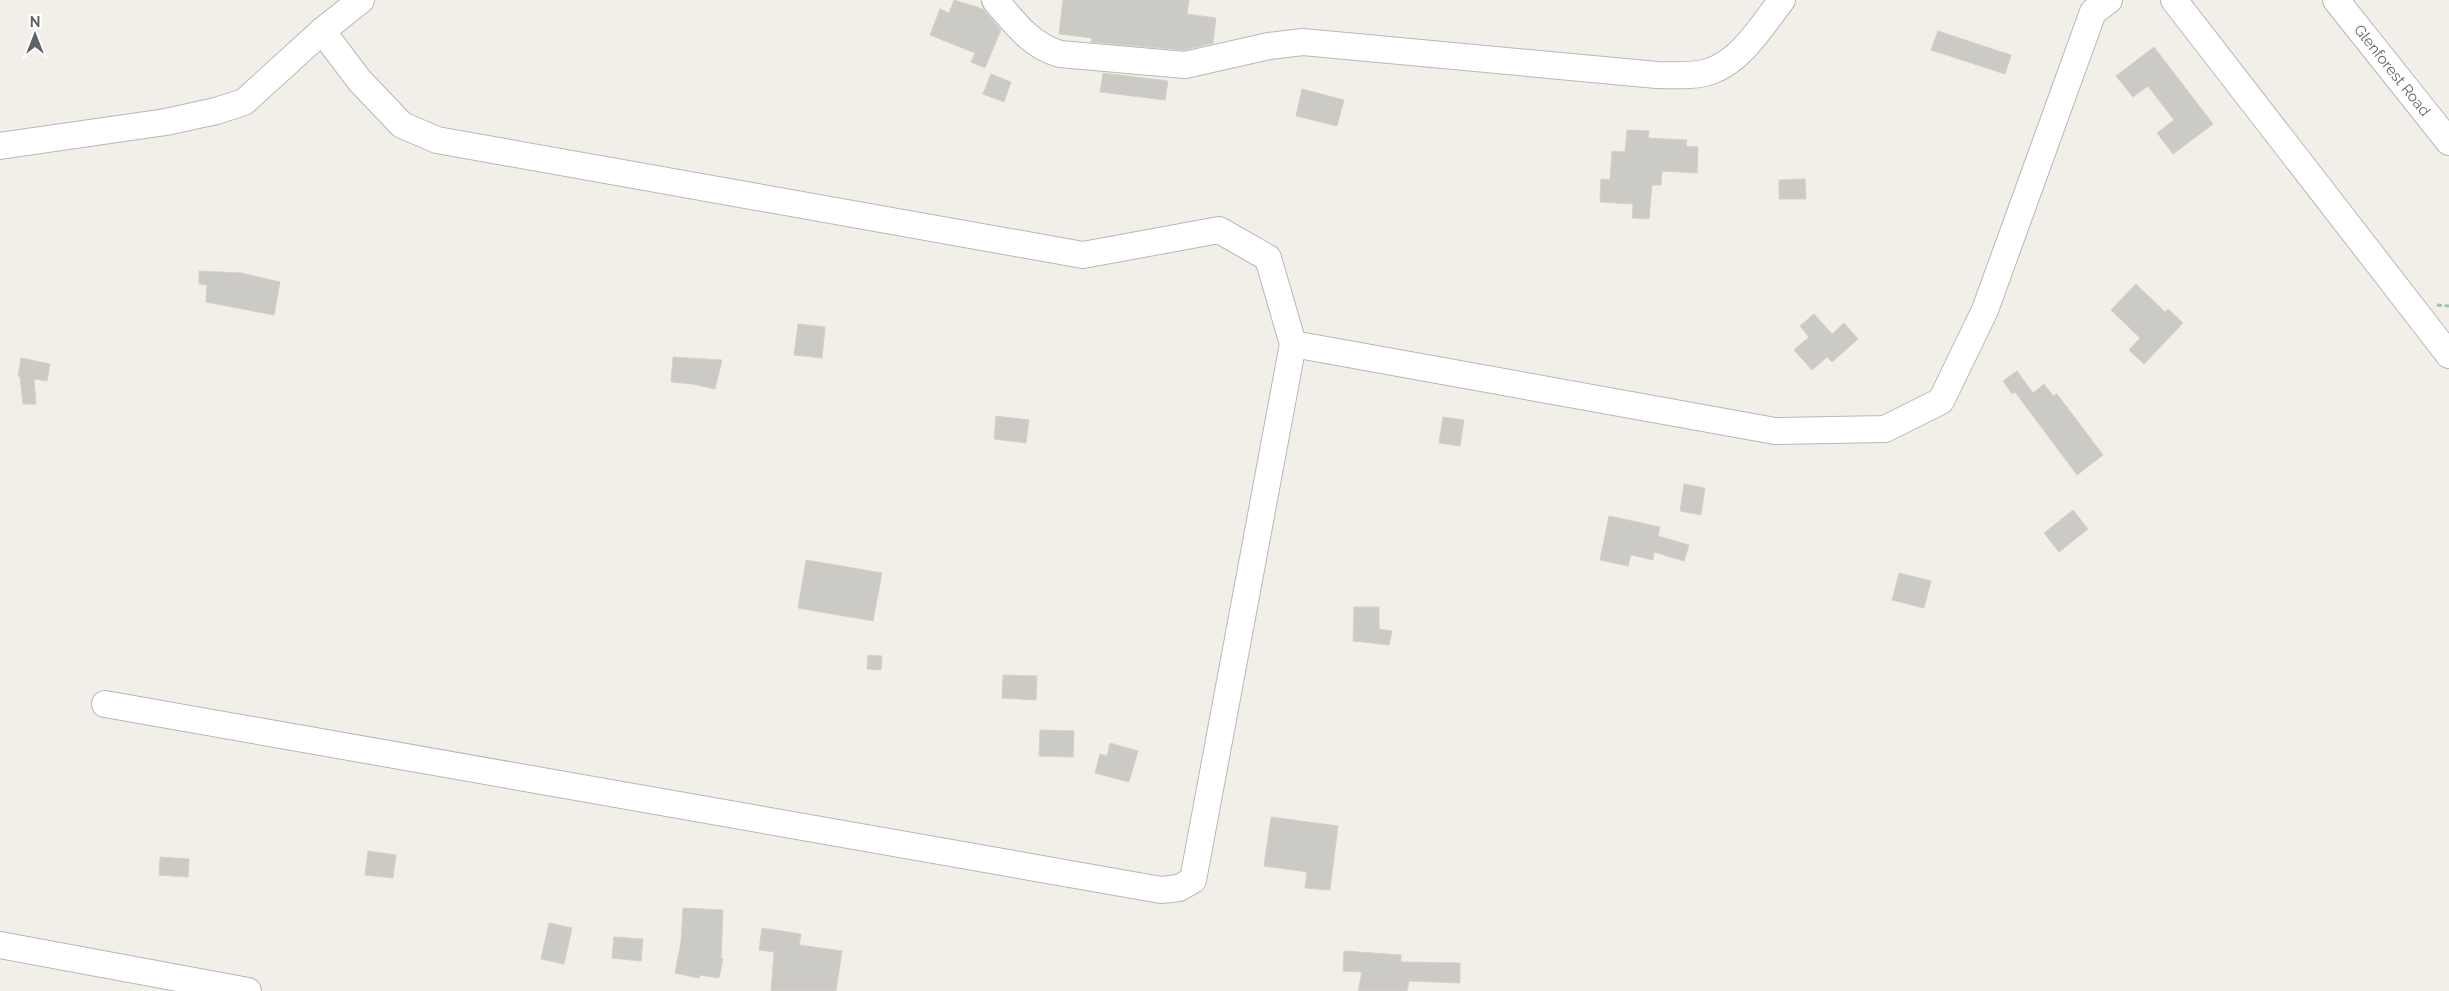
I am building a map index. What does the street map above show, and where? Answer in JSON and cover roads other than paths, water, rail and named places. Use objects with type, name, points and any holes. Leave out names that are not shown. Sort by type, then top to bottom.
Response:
[{"type":"street","points":[[0,146],[166,122],[216,111],[244,102],[322,32],[361,0]]},
{"type":"street","points":[[995,0],[1034,42],[1048,51],[1060,54],[1185,65],[1269,46],[1303,42],[1657,75],[1697,74],[1711,71],[1722,65],[1747,44],[1782,0]]},
{"type":"street","points":[[1293,344],[1775,431],[1885,429],[1941,400],[1985,310],[2093,12],[2109,0]]},
{"type":"street","points":[[2174,0],[2449,355]]},
{"type":"street","name":"Glenforest Road","points":[[2336,0],[2449,142]]},
{"type":"street","points":[[105,704],[1161,890],[1179,888],[1193,880],[1293,344],[1268,258],[1219,230],[1083,255],[437,140],[402,125],[360,81],[322,32]]},
{"type":"street","points":[[0,945],[248,991]]}]
